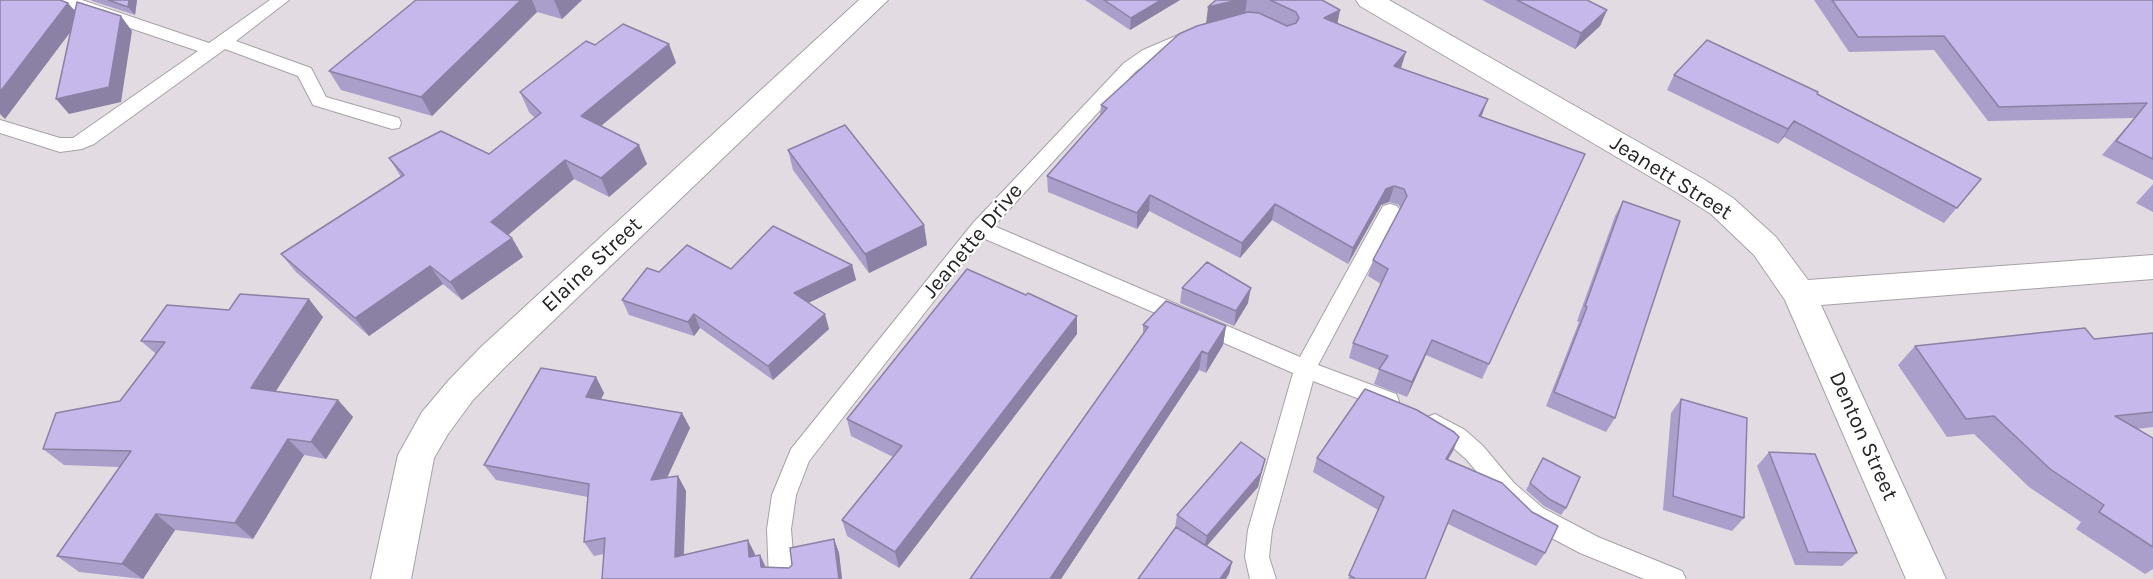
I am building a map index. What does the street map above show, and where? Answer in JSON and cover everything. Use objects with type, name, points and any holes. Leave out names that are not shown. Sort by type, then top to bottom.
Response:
[{"type":"street","name":"Elaine Street","points":[[390,579],[416,455],[435,423],[461,390],[493,357],[875,0]]},
{"type":"street","name":"Jeanett Street","points":[[1369,0],[1722,206],[1766,246],[1799,294]]},
{"type":"street","points":[[1799,294],[2153,267]]},
{"type":"street","name":"Denton Street","points":[[1799,294],[1926,579]]},
{"type":"lane","points":[[65,0],[305,72],[319,101],[392,123]]},
{"type":"lane","points":[[0,126],[60,145],[75,144],[87,139],[281,0]]},
{"type":"lane","name":"Jeanette Drive","points":[[782,579],[779,529],[784,495],[799,456],[980,228],[1130,67],[1164,46],[1210,30]]},
{"type":"lane","points":[[1263,579],[1257,556],[1260,530],[1305,369],[1390,211]]},
{"type":"lane","points":[[980,228],[1305,369],[1415,413],[1457,437],[1484,462],[1506,490],[1534,516],[1589,545],[1673,579]]},
{"type":"building","points":[[0,0],[60,0],[68,3],[0,92]]},
{"type":"building","points":[[108,0],[129,0],[128,7]]},
{"type":"building","points":[[416,0],[521,0],[421,97],[329,71]]},
{"type":"building","points":[[1104,0],[1161,0],[1131,18]]},
{"type":"building","points":[[1216,0],[1238,0],[1208,7]]},
{"type":"building","points":[[1270,0],[1322,0],[1340,10],[1324,18],[1406,52],[1394,66],[1488,99],[1479,116],[1585,154],[1489,364],[1432,340],[1412,382],[1379,369],[1388,356],[1353,343],[1388,269],[1373,260],[1407,196],[1404,189],[1394,186],[1386,189],[1353,248],[1275,204],[1242,243],[1150,195],[1137,213],[1047,176],[1107,108],[1101,105],[1179,34],[1197,26],[1248,12],[1259,13],[1287,26],[1296,23],[1299,18],[1296,12]]},
{"type":"building","points":[[1517,0],[1587,0],[1607,10],[1581,33]]},
{"type":"building","points":[[1832,0],[2153,0],[2153,159],[2116,141],[2147,103],[1999,107],[1944,36],[1858,37]]},
{"type":"building","points":[[77,2],[121,16],[109,87],[56,99]]},
{"type":"building","points":[[623,24],[669,44],[581,116],[639,145],[601,178],[565,160],[491,222],[512,238],[450,282],[430,266],[355,318],[281,254],[404,175],[389,158],[441,131],[489,154],[541,113],[520,92],[586,41],[595,45]]},
{"type":"building","points":[[1707,40],[1818,92],[1817,94],[1981,179],[1957,208],[1794,121],[1788,129],[1674,75]]},
{"type":"building","points":[[845,125],[924,225],[865,254],[788,150]]},
{"type":"building","points":[[1623,201],[1680,221],[1615,418],[1554,392],[1587,307],[1585,306]]},
{"type":"building","points":[[773,226],[852,265],[794,293],[825,314],[768,366],[694,314],[688,322],[622,300],[647,268],[659,272],[687,245],[731,269]]},
{"type":"building","points":[[1207,262],[1251,288],[1236,311],[1182,288]]},
{"type":"building","points":[[967,269],[1026,295],[1028,293],[1077,316],[895,552],[842,520],[902,446],[847,419]]},
{"type":"building","points":[[240,294],[309,299],[251,388],[338,400],[311,442],[288,439],[235,523],[156,514],[122,564],[57,556],[131,451],[43,449],[56,413],[120,401],[165,342],[141,341],[167,305],[229,310]]},
{"type":"building","points":[[1166,301],[1226,326],[1208,354],[1202,351],[1050,579],[970,579],[1148,327],[1143,325]]},
{"type":"building","points":[[2085,328],[2094,339],[2153,333],[2153,412],[2115,416],[2153,438],[2153,547],[2099,512],[2104,505],[2050,469],[1994,416],[1966,419],[1915,346]]},
{"type":"building","points":[[541,368],[596,377],[586,397],[682,413],[651,480],[678,476],[675,557],[748,540],[749,557],[760,555],[761,567],[789,568],[792,565],[790,548],[834,539],[839,579],[602,579],[605,538],[584,542],[589,484],[484,465]]},
{"type":"building","points":[[1365,389],[1417,410],[1454,432],[1459,437],[1446,459],[1502,483],[1532,512],[1558,526],[1545,553],[1453,510],[1425,579],[1356,579],[1349,575],[1384,497],[1317,458]]},
{"type":"building","points":[[1681,399],[1747,418],[1744,518],[1673,496]]},
{"type":"building","points":[[1241,442],[1265,459],[1261,473],[1207,536],[1177,515]]},
{"type":"building","points":[[1769,452],[1815,454],[1857,553],[1808,552]]},
{"type":"building","points":[[1543,458],[1580,477],[1566,508],[1549,499],[1530,483]]},
{"type":"building","points":[[1176,527],[1232,562],[1220,579],[1138,579]]}]
